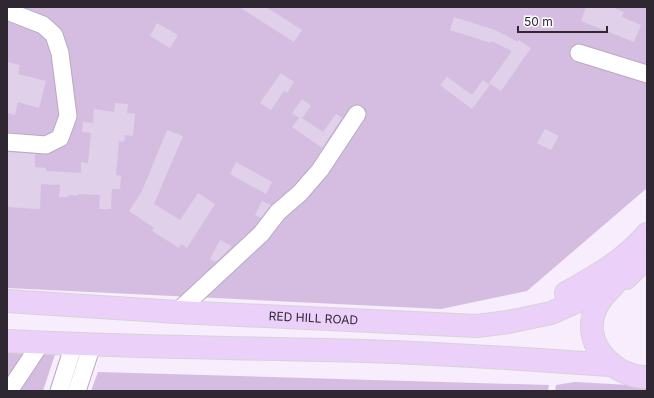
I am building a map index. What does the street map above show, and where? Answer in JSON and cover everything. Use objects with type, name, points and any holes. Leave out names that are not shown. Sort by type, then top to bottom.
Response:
[{"type":"main road","points":[[508,322],[554,299],[605,270],[627,254],[647,234]]},
{"type":"main road","points":[[647,257],[620,282],[596,308],[593,323],[594,338],[600,353],[610,365],[622,373],[636,377],[647,377]]},
{"type":"main road","name":"RED HILL ROAD","points":[[7,301],[177,312],[477,326],[508,322],[551,313],[620,282]]},
{"type":"main road","points":[[7,341],[83,345],[365,352],[531,359],[610,365]]},
{"type":"street","points":[[7,11],[43,25],[54,35],[60,53],[68,116],[60,138],[46,145],[7,142]]},
{"type":"street","points":[[579,53],[647,74]]},
{"type":"street","points":[[177,312],[261,234],[278,212],[300,193],[320,170],[357,114]]},
{"type":"street","points":[[620,282],[647,275]]},
{"type":"street","points":[[9,391],[41,343]]},
{"type":"street","points":[[59,391],[83,345]]},
{"type":"street","points":[[76,391],[83,345]]},
{"type":"shaded area","points":[[7,7],[647,7],[647,188],[527,291],[441,309],[7,288]]},
{"type":"shaded area","points":[[7,336],[60,339],[43,391],[7,391]]},
{"type":"shaded area","points":[[98,372],[549,385],[548,391],[91,391]]},
{"type":"shaded area","points":[[575,382],[647,386],[647,391],[555,391],[556,385]]},
{"type":"building","points":[[239,7],[266,7],[302,30],[294,42]]},
{"type":"building","points":[[586,7],[612,7],[624,12],[622,17],[641,25],[634,42],[581,21]]},
{"type":"building","points":[[454,17],[495,30],[518,42],[519,40],[531,48],[501,91],[489,83],[512,51],[491,41],[491,43],[450,30]]},
{"type":"building","points":[[157,23],[178,35],[170,48],[150,36]]},
{"type":"building","points":[[7,62],[20,65],[18,74],[46,81],[39,108],[18,102],[15,115],[7,113]]},
{"type":"building","points":[[281,73],[294,82],[287,93],[284,91],[271,110],[260,103]]},
{"type":"building","points":[[447,77],[472,95],[483,80],[490,85],[472,109],[440,85]]},
{"type":"building","points":[[302,99],[311,106],[302,118],[323,132],[336,114],[342,118],[322,148],[292,127],[299,118],[292,113]]},
{"type":"building","points":[[115,103],[128,104],[127,113],[135,114],[133,136],[125,135],[124,142],[119,141],[116,175],[121,176],[120,189],[112,189],[111,209],[99,209],[100,195],[78,194],[78,196],[69,195],[68,197],[59,197],[60,185],[41,184],[40,209],[7,207],[7,152],[35,154],[35,167],[46,168],[46,171],[81,173],[81,162],[88,163],[91,133],[82,132],[83,122],[93,123],[94,109],[114,112]]},
{"type":"building","points":[[545,129],[559,136],[551,150],[537,143]]},
{"type":"building","points":[[167,130],[183,136],[154,204],[180,220],[198,193],[215,204],[187,248],[181,244],[179,248],[152,231],[154,228],[129,211],[142,191]]},
{"type":"building","points":[[236,162],[272,182],[266,194],[230,174]]},
{"type":"building","points":[[262,201],[271,205],[261,218],[255,215]]},
{"type":"building","points":[[220,240],[232,246],[216,262],[210,259]]}]
